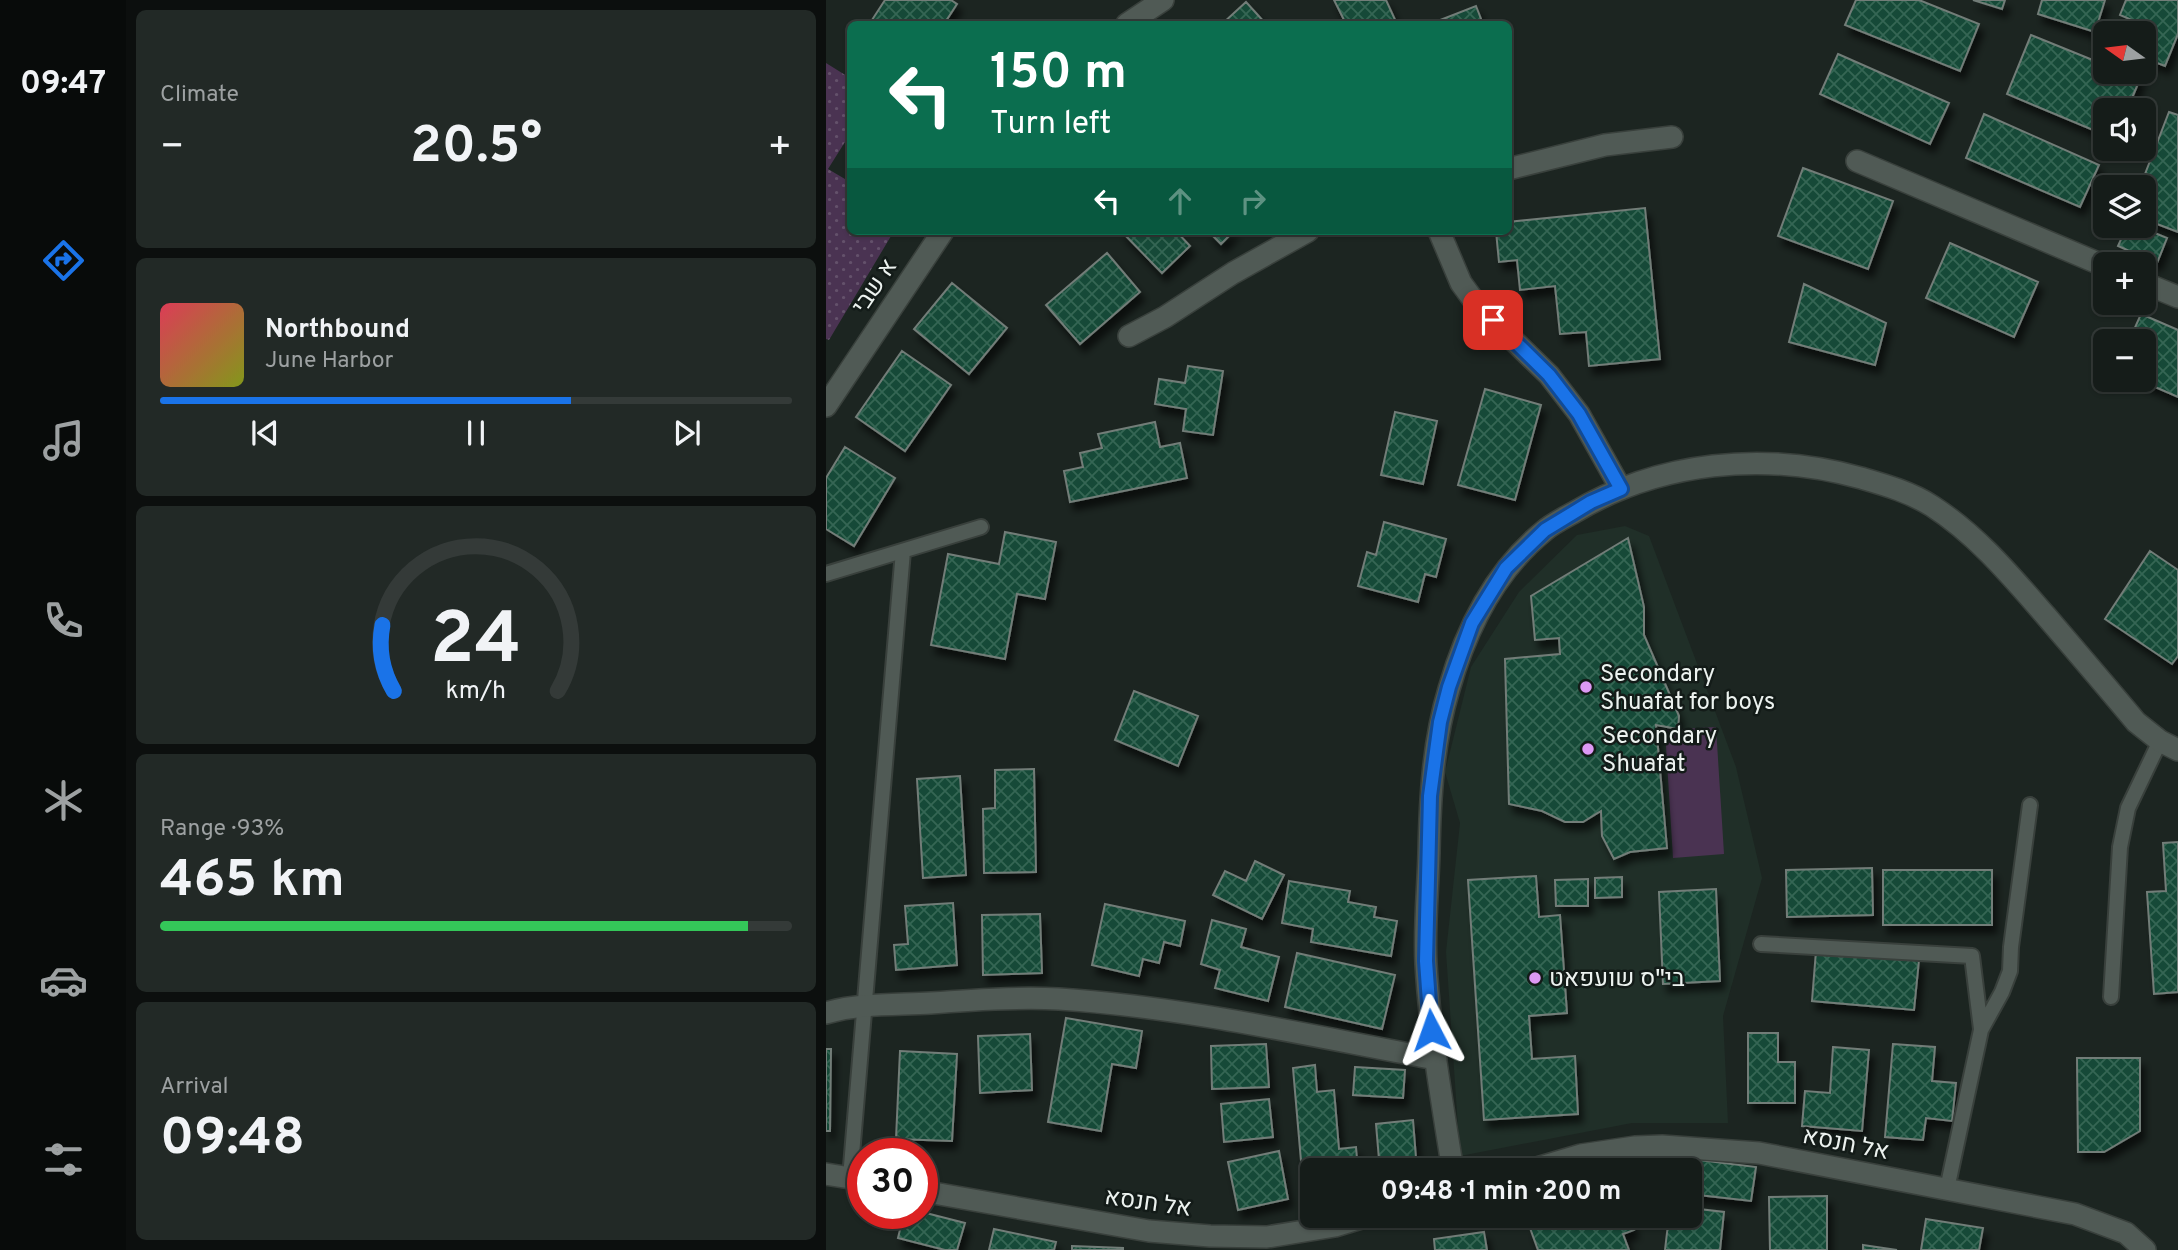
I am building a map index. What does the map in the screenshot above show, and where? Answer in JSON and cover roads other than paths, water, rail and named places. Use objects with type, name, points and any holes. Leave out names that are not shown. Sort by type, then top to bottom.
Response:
[{"type":"street","points":[[1131,21],[1163,0]]},
{"type":"street","points":[[1512,168],[1605,145],[1672,137]]},
{"type":"street","points":[[1857,161],[2093,261]]},
{"type":"street","name":"א שבי","points":[[826,406],[940,235]]},
{"type":"street","points":[[1129,336],[1301,235]]},
{"type":"street","points":[[1441,235],[1461,283],[1477,305],[1549,375],[1579,414],[1621,489]]},
{"type":"street","points":[[2156,288],[2178,297]]},
{"type":"street","points":[[1451,1158],[1436,1059],[1426,961],[1430,796],[1440,722],[1449,687],[1472,623],[1506,568],[1545,530],[1591,502],[1636,482],[1689,468],[1741,464],[1796,464],[1890,486],[1930,505],[1973,536],[2006,569],[2136,722],[2169,746]]},
{"type":"street","points":[[826,1013],[843,1008],[1057,999],[1177,1012],[1436,1059]]},
{"type":"street","name":"אל חנסא","points":[[1571,1158],[1634,1147],[1662,1146],[1759,1153],[2075,1213],[2126,1233],[2145,1250]]},
{"type":"street","points":[[826,1174],[847,1177]]},
{"type":"street","name":"אל חנסא","points":[[938,1194],[1149,1231],[1267,1237],[1323,1228]]},
{"type":"lane","points":[[826,574],[981,527]]},
{"type":"lane","points":[[858,1138],[863,1007],[902,551]]},
{"type":"lane","points":[[2111,997],[2120,847],[2129,808],[2169,746]]},
{"type":"lane","points":[[1947,1189],[1981,1030],[2010,971],[2030,805]]},
{"type":"lane","points":[[1761,943],[1972,956],[1981,1030]]},
{"type":"place","name":"Secondary Shuafat for boys","points":[[1586,687]]},
{"type":"place","name":"Secondary Shuafat","points":[[1588,749]]},
{"type":"place","name":"בי\"ס שועפאט","points":[[1535,978]]}]
